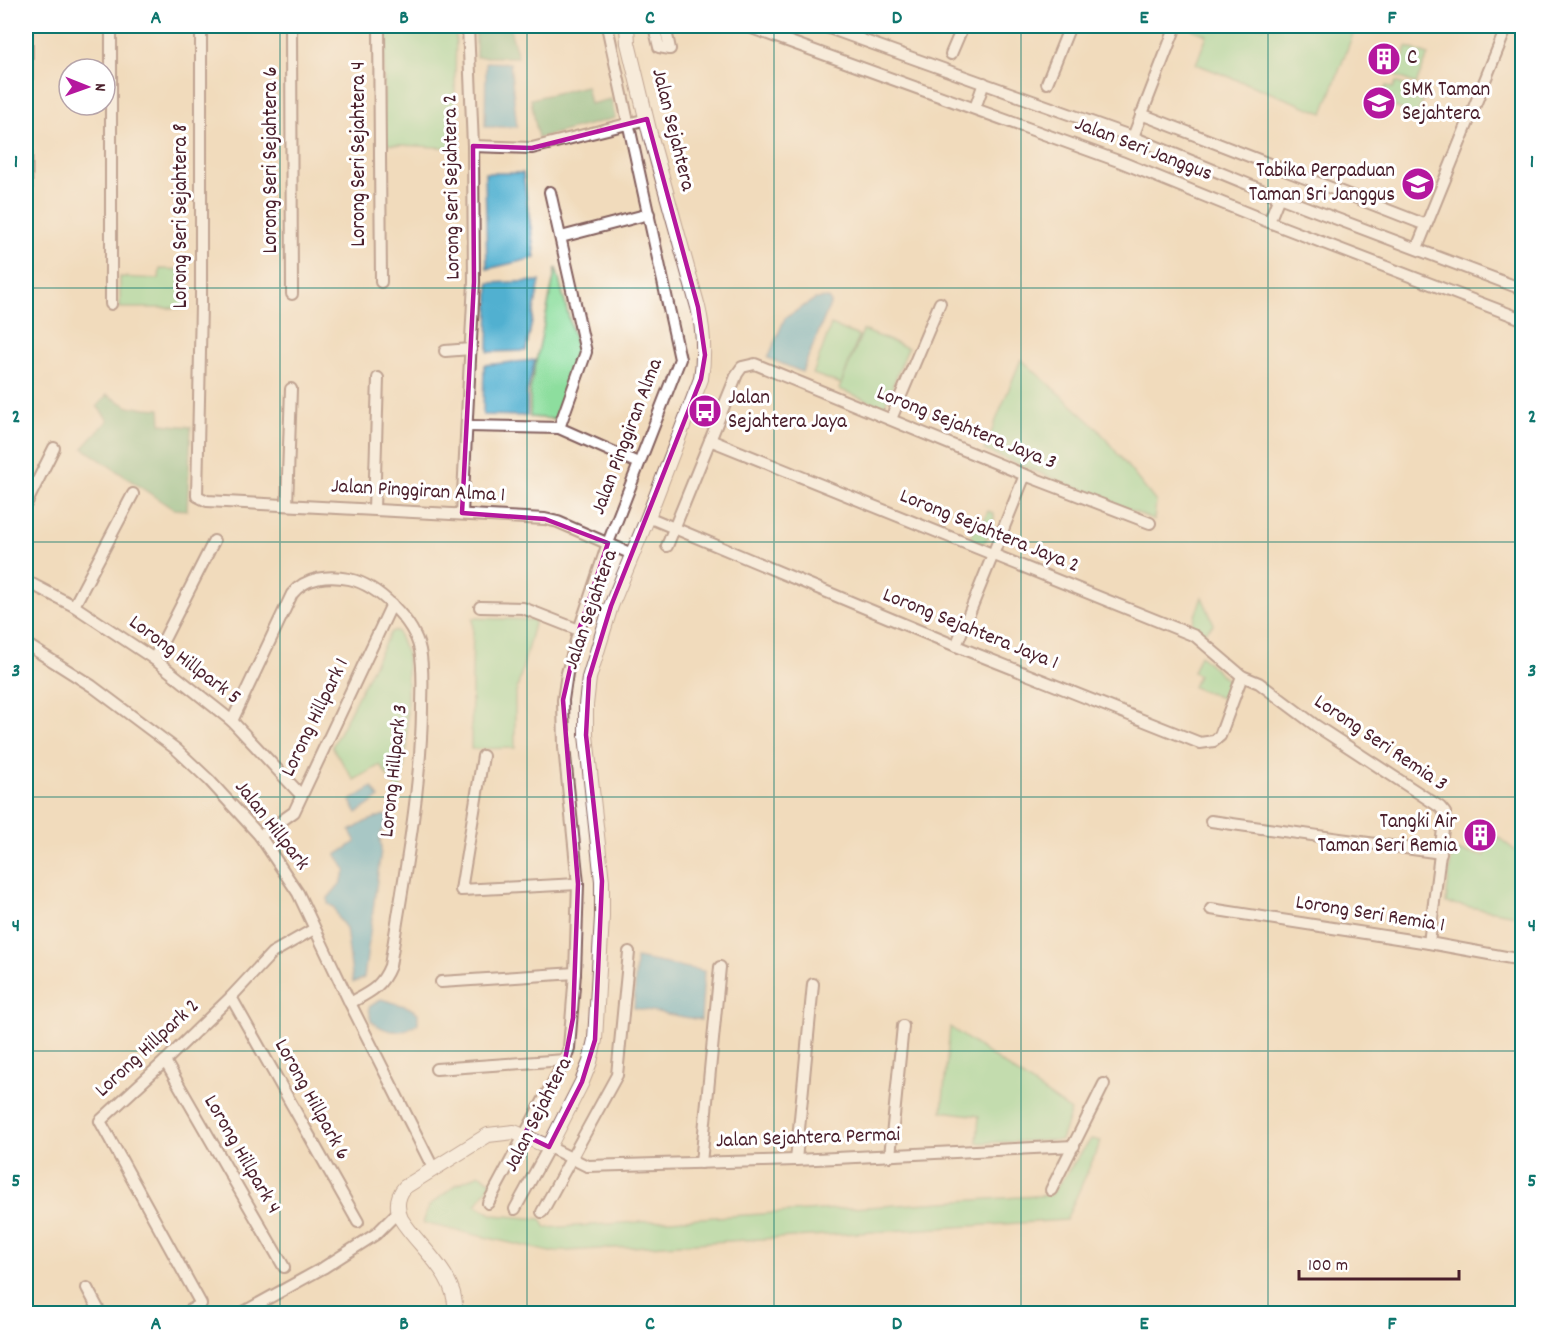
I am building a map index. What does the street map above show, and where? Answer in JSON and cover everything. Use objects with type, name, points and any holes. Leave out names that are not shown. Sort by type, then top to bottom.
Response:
[{"type":"main road","name":"Jalan Sejahtera","points":[[549,1147],[582,1082],[595,1041],[602,881],[586,735],[589,678],[601,633],[701,379],[705,355],[698,307],[647,119],[628,43],[627,26]]},
{"type":"main road","points":[[455,1314],[453,1294],[442,1271],[410,1232],[398,1212],[401,1191],[433,1168],[488,1135],[514,1132],[549,1147]]},
{"type":"street","points":[[26,302],[27,26]]},
{"type":"street","points":[[111,26],[111,304]]},
{"type":"street","name":"Lorong Seri Sejahtera 8","points":[[197,496],[200,406],[201,26]]},
{"type":"street","name":"Lorong Seri Sejahtera 6","points":[[291,26],[292,294]]},
{"type":"street","name":"Lorong Seri Sejahtera 4","points":[[379,26],[381,282]]},
{"type":"street","name":"Lorong Seri Sejahtera 2","points":[[462,513],[474,282],[473,146],[468,26]]},
{"type":"street","name":"Jalan Pinggiran Alma","points":[[488,1203],[565,1060],[569,1048],[573,1018],[578,884],[566,782],[563,700],[567,673],[608,543],[680,359],[607,26]]},
{"type":"street","points":[[654,26],[659,46],[670,49],[665,26]]},
{"type":"street","name":"Jalan Seri Janggus","points":[[746,26],[1121,162],[1269,222],[1522,319]]},
{"type":"street","name":"Jalan Seri Janggus","points":[[823,26],[1133,137],[1279,197],[1522,289]]},
{"type":"street","points":[[856,38],[860,26]]},
{"type":"street","points":[[951,54],[963,26]]},
{"type":"street","points":[[1047,83],[1070,26]]},
{"type":"street","points":[[1133,137],[1176,26]]},
{"type":"street","points":[[1417,248],[1507,26]]},
{"type":"street","points":[[975,108],[984,83]]},
{"type":"street","name":"Jalan Seri Janggus","points":[[1141,114],[1426,225]]},
{"type":"street","points":[[473,146],[532,148],[647,119]]},
{"type":"street","points":[[550,192],[586,352],[559,428]]},
{"type":"street","points":[[1269,222],[1279,197]]},
{"type":"street","points":[[561,237],[649,214]]},
{"type":"street","points":[[891,419],[940,303]]},
{"type":"street","points":[[446,351],[471,349]]},
{"type":"street","name":"Lorong Sejahtera Jaya 3","points":[[710,440],[737,374],[742,367],[755,364],[1025,475],[1150,523]]},
{"type":"street","points":[[374,509],[378,378]]},
{"type":"street","points":[[287,505],[291,389]]},
{"type":"street","points":[[467,426],[559,428],[638,463]]},
{"type":"street","points":[[667,546],[710,440]]},
{"type":"street","name":"Lorong Sejahtera Jaya 2","points":[[710,440],[1195,636],[1242,676]]},
{"type":"street","points":[[26,504],[54,448]]},
{"type":"street","points":[[956,646],[1025,475]]},
{"type":"street","points":[[74,606],[133,494]]},
{"type":"street","name":"Jalan Pinggiran Alma 1","points":[[197,496],[207,501],[544,519],[558,522],[632,554]]},
{"type":"street","name":"Lorong Sejahtera Jaya 1","points":[[648,517],[956,646],[1200,743],[1215,741],[1220,736],[1242,676]]},
{"type":"street","points":[[154,659],[214,541]]},
{"type":"street","name":"Lorong Hillpark 3","points":[[232,721],[292,594],[299,585],[335,576],[353,580],[380,594],[408,623],[420,648],[422,744],[390,966],[385,978],[376,989],[350,1003]]},
{"type":"street","name":"Lorong Hillpark 5","points":[[26,581],[74,606],[154,659],[232,721],[301,795]]},
{"type":"street","name":"Lorong Hillpark 1","points":[[260,836],[294,812],[392,604]]},
{"type":"street","points":[[480,606],[523,608],[579,630]]},
{"type":"street","name":"Jalan Hillpark","points":[[26,644],[92,686],[176,749],[209,780],[260,836],[298,892],[350,1003],[433,1168]]},
{"type":"street","name":"Lorong Seri Remia 3","points":[[1242,676],[1258,683],[1315,725],[1440,807],[1445,813],[1430,943]]},
{"type":"street","points":[[483,756],[461,890],[578,884]]},
{"type":"street","points":[[1211,821],[1441,853]]},
{"type":"street","name":"Lorong Seri Remia 1","points":[[1211,909],[1430,943],[1522,960]]},
{"type":"street","name":"Lorong Hillpark 2","points":[[184,1314],[201,1304],[100,1121],[165,1062],[272,953],[314,929]]},
{"type":"street","points":[[542,1212],[617,1075],[629,952]]},
{"type":"street","points":[[701,1163],[720,967]]},
{"type":"street","points":[[441,982],[575,973]]},
{"type":"street","points":[[796,1160],[813,984]]},
{"type":"street","name":"Lorong Hillpark 6","points":[[231,997],[358,1222]]},
{"type":"street","points":[[890,1156],[903,1026]]},
{"type":"street","points":[[436,1069],[565,1060]]},
{"type":"street","name":"Lorong Hillpark 4","points":[[165,1062],[284,1267]]},
{"type":"street","points":[[1051,1190],[1104,1084]]},
{"type":"street","name":"Jalan Sejahtera Permai","points":[[549,1147],[587,1166],[796,1160],[1074,1146]]},
{"type":"street","name":"Jalan Sejahtera","points":[[514,1209],[549,1147]]},
{"type":"street","points":[[240,1314],[323,1268],[367,1240],[398,1212]]},
{"type":"street","points":[[87,1288],[101,1314]]},
{"type":"highlighted area","points":[[647,119],[698,307],[705,355],[701,379],[611,606],[589,678],[586,735],[602,881],[595,1040],[582,1082],[549,1147],[524,1135],[565,1060],[573,1018],[578,884],[563,700],[579,630],[608,543],[545,519],[462,513],[474,282],[473,146],[532,148]]},
{"type":"green space","points":[[385,26],[456,26],[454,148],[383,144]]},
{"type":"green space","points":[[476,26],[509,26],[518,57],[476,57]]},
{"type":"green space","points":[[1194,26],[1356,26],[1323,113],[1196,64],[1207,35],[1192,29]]},
{"type":"green space","points":[[1407,47],[1428,55],[1416,84],[1396,76]]},
{"type":"green space","points":[[1396,82],[1417,90],[1414,97],[1423,101],[1417,116],[1380,101],[1386,86],[1393,88]]},
{"type":"green space","points":[[586,86],[590,104],[611,99],[615,118],[538,138],[531,99]]},
{"type":"green space","points":[[556,268],[578,353],[555,419],[530,417],[530,390]]},
{"type":"green space","points":[[160,269],[189,270],[189,308],[120,308],[120,277],[159,279]]},
{"type":"green space","points":[[831,325],[859,336],[841,384],[813,374]]},
{"type":"green space","points":[[863,330],[908,348],[884,407],[839,389]]},
{"type":"green space","points":[[1021,359],[1097,428],[1156,502],[1154,520],[984,450]]},
{"type":"green space","points":[[107,395],[129,407],[160,409],[161,424],[191,427],[187,510],[173,509],[83,448],[108,420],[97,406]]},
{"type":"green space","points":[[988,511],[994,513],[994,522],[990,534],[981,545],[969,540],[975,529],[980,530]]},
{"type":"green space","points":[[1202,597],[1214,624],[1203,634],[1190,629]]},
{"type":"green space","points":[[473,618],[535,620],[515,697],[515,748],[471,749]]},
{"type":"green space","points":[[393,631],[397,631],[407,654],[407,746],[400,794],[380,765],[354,780],[332,747]]},
{"type":"green space","points":[[1200,655],[1229,682],[1224,699],[1193,687],[1198,675],[1193,672]]},
{"type":"green space","points":[[1498,837],[1522,856],[1522,916],[1446,903],[1452,850],[1484,856]]},
{"type":"green space","points":[[950,1027],[1071,1111],[1061,1140],[977,1143],[979,1116],[942,1111]]},
{"type":"green space","points":[[1091,1139],[1101,1141],[1066,1220],[550,1252],[423,1223],[429,1206],[456,1185],[479,1174],[492,1182],[476,1205],[493,1215],[541,1219],[546,1228],[1051,1195]]},
{"type":"water","points":[[486,62],[510,63],[517,127],[485,127]]},
{"type":"water","points":[[485,173],[523,173],[535,258],[487,269]]},
{"type":"water","points":[[540,281],[526,351],[488,352],[489,283]]},
{"type":"water","points":[[828,298],[831,302],[802,372],[768,358],[785,318],[815,299]]},
{"type":"water","points":[[535,360],[527,392],[527,416],[483,415],[484,365]]},
{"type":"water","points":[[372,787],[379,798],[357,813],[350,801]]},
{"type":"water","points":[[384,815],[389,817],[380,836],[381,850],[364,978],[353,983],[346,928],[334,907],[328,904],[328,898],[340,884],[346,870],[336,855],[356,842],[350,831]]},
{"type":"water","points":[[636,958],[704,971],[701,1020],[634,1008]]},
{"type":"water","points":[[381,999],[408,1007],[418,1013],[418,1023],[400,1031],[389,1031],[377,1025],[371,1021],[369,1007]]},
{"type":"place","name":"C","points":[[1384,59]]},
{"type":"place","name":"SMK Taman Sejahtera","points":[[1379,103]]},
{"type":"place","name":"Tabika Perpaduan Taman Sri Janggus","points":[[1418,184]]},
{"type":"place","name":"Jalan Sejahtera Jaya","points":[[705,411]]},
{"type":"place","name":"Tangki Air Taman Seri Remia","points":[[1480,835]]}]
